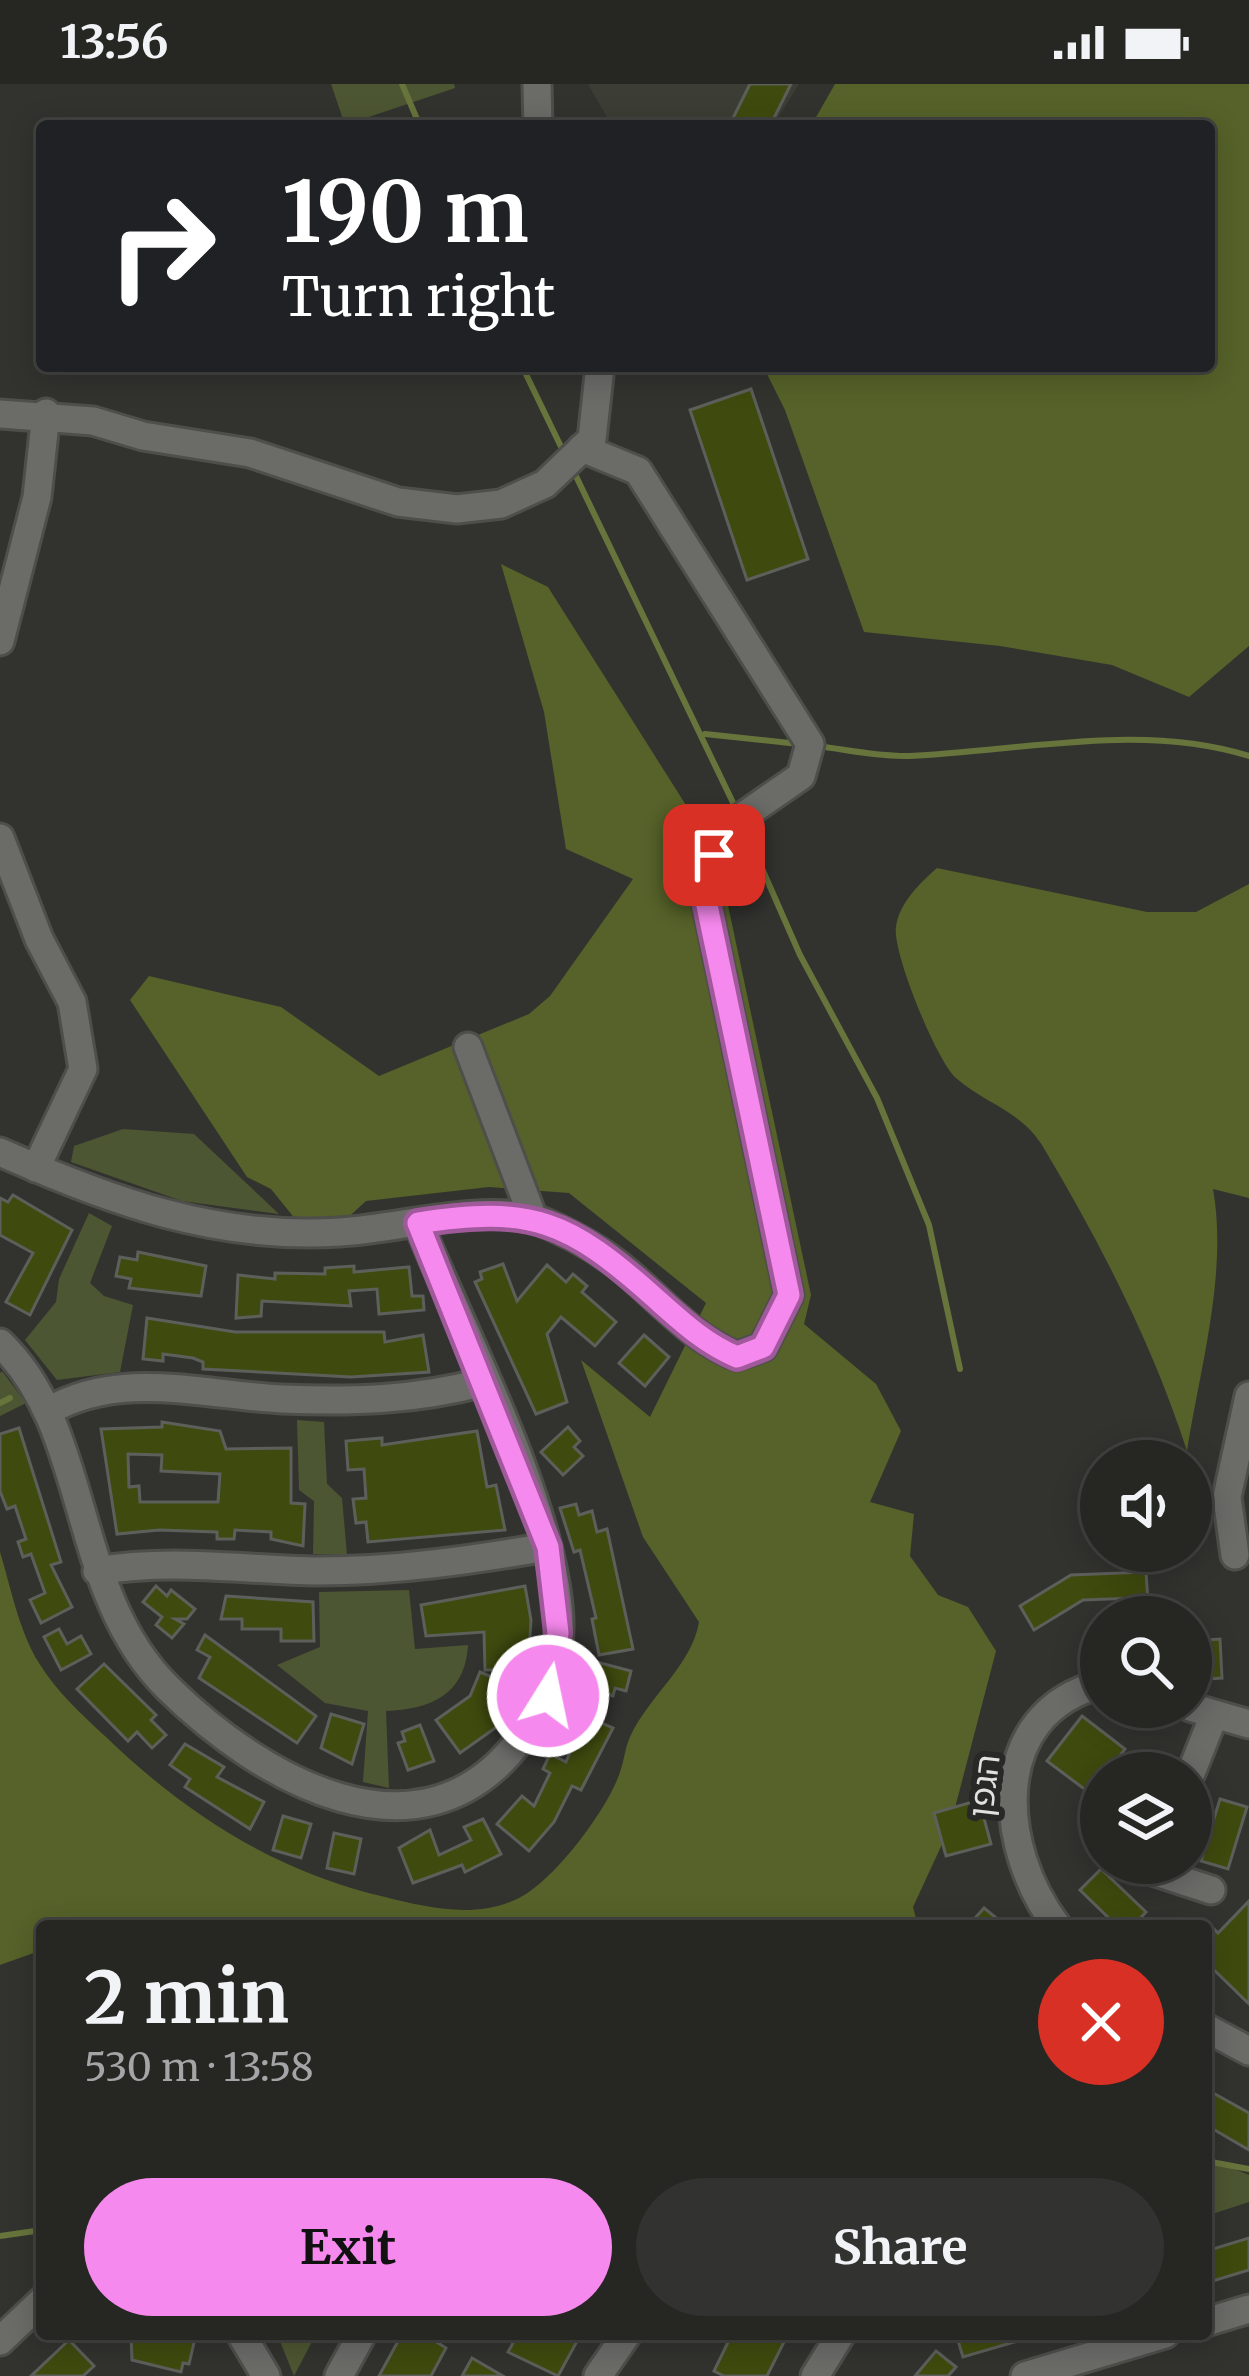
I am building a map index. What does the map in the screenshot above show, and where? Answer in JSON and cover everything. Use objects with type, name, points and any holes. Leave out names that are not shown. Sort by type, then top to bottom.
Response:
[{"type":"street","points":[[537,84],[538,120]]},
{"type":"street","points":[[0,414],[46,413],[250,453],[398,502],[457,509],[501,503],[545,484],[592,439],[599,372]]},
{"type":"street","points":[[0,641],[37,497],[46,413]]},
{"type":"street","points":[[0,1152],[121,1204],[210,1225],[338,1232],[487,1214],[533,1219],[591,1246],[709,1346],[737,1357],[763,1347],[789,1295],[702,882],[726,828],[801,776],[810,745],[638,471],[582,448]]},
{"type":"street","points":[[0,838],[39,940],[72,1002],[83,1069],[36,1168]]},
{"type":"street","points":[[468,1047],[533,1219]]},
{"type":"street","points":[[0,1342],[20,1362],[48,1411],[97,1571],[139,1654],[219,1734],[320,1791],[383,1807],[410,1807],[455,1793],[496,1766],[532,1725],[548,1696],[556,1664],[558,1607],[548,1547],[418,1223]]},
{"type":"street","points":[[48,1411],[76,1395],[113,1386],[343,1401],[422,1396],[484,1382]]},
{"type":"street","points":[[1234,1555],[1227,1497],[1249,1396]]},
{"type":"street","points":[[97,1571],[153,1562],[285,1570],[408,1568],[548,1547]]},
{"type":"street","name":"הגפן","points":[[1053,1920],[1027,1877],[1015,1840],[1015,1773],[1037,1725],[1080,1690]]},
{"type":"street","points":[[1212,1714],[1249,1724]]},
{"type":"street","points":[[1193,1884],[1211,1890]]},
{"type":"street","points":[[1212,2031],[1249,2051]]},
{"type":"street","points":[[0,2341],[36,2307]]},
{"type":"street","points":[[1212,2320],[1249,2308]]},
{"type":"street","points":[[245,2340],[266,2376]]},
{"type":"street","points":[[339,2376],[359,2340]]},
{"type":"street","points":[[598,2376],[623,2340]]},
{"type":"street","points":[[815,2376],[837,2340]]},
{"type":"street","points":[[1025,2376],[1146,2340]]},
{"type":"shaded area","points":[[588,84],[799,84],[777,120],[609,120]]},
{"type":"green space","points":[[331,84],[454,84],[455,88],[360,120],[343,120]]},
{"type":"green space","points":[[835,84],[1249,84],[1249,646],[1189,697],[1112,665],[1000,646],[864,632],[785,410],[766,372],[1215,372],[1215,120],[814,120]]},
{"type":"green space","points":[[501,564],[548,587],[727,870],[726,896],[811,1295],[804,1324],[876,1384],[901,1431],[870,1502],[914,1514],[910,1556],[938,1595],[968,1607],[996,1651],[950,1827],[913,1907],[916,1920],[36,1920],[36,1952],[0,1965],[0,1552],[26,1637],[46,1673],[88,1720],[168,1791],[235,1836],[306,1872],[435,1908],[469,1910],[503,1904],[548,1876],[604,1805],[638,1722],[695,1638],[699,1622],[643,1537],[581,1360],[650,1417],[706,1303],[569,1193],[489,1187],[366,1201],[317,1246],[271,1189],[247,1177],[130,1000],[149,976],[281,1007],[379,1076],[529,1014],[550,996],[633,879],[566,849],[544,712]]},
{"type":"green space","points":[[937,868],[1147,912],[1196,912],[1249,884],[1249,1198],[1213,1189],[1215,1286],[1189,1440],[1183,1440],[1123,1294],[1042,1145],[1013,1115],[956,1078],[928,1030],[908,982],[896,927],[917,887]]},
{"type":"green space","points":[[123,1129],[194,1134],[279,1214],[182,1201],[71,1162],[74,1146]]},
{"type":"green space","points":[[89,1213],[112,1226],[90,1283],[104,1296],[133,1305],[120,1372],[57,1380],[25,1340],[56,1302],[59,1279]]},
{"type":"green space","points":[[0,1373],[26,1403],[0,1416]]},
{"type":"green space","points":[[297,1420],[324,1422],[327,1484],[342,1498],[347,1555],[313,1554],[314,1501],[299,1490]]},
{"type":"green space","points":[[409,1590],[415,1649],[468,1645],[460,1676],[443,1696],[417,1707],[386,1711],[389,1788],[363,1782],[368,1711],[325,1703],[277,1665],[320,1647],[319,1592]]},
{"type":"green space","points":[[1212,2160],[1249,2175],[1249,2202],[1212,2214]]},
{"type":"green space","points":[[279,2340],[313,2340],[294,2376]]},
{"type":"building","points":[[750,84],[791,84],[773,120],[732,120]]},
{"type":"building","points":[[751,389],[808,559],[747,580],[690,410]]},
{"type":"building","points":[[13,1195],[72,1230],[30,1315],[6,1302],[33,1253],[0,1235],[0,1198],[8,1202]]},
{"type":"building","points":[[138,1252],[206,1266],[201,1296],[129,1288],[131,1279],[116,1276],[120,1257],[137,1260]]},
{"type":"building","points":[[503,1264],[517,1301],[547,1265],[566,1282],[573,1274],[587,1286],[582,1292],[616,1322],[595,1346],[561,1317],[547,1334],[567,1402],[536,1414],[475,1282],[482,1279],[480,1272]]},
{"type":"building","points":[[354,1266],[354,1272],[409,1267],[412,1296],[423,1296],[424,1310],[379,1314],[377,1289],[349,1291],[351,1306],[262,1301],[261,1316],[236,1318],[238,1275],[275,1279],[275,1273],[325,1274],[325,1268]]},
{"type":"building","points":[[147,1318],[235,1332],[384,1332],[385,1342],[423,1335],[429,1372],[351,1377],[203,1369],[203,1362],[193,1358],[163,1354],[163,1361],[143,1359]]},
{"type":"building","points":[[644,1335],[669,1357],[645,1386],[619,1363]]},
{"type":"building","points":[[162,1422],[220,1431],[226,1449],[291,1448],[291,1503],[305,1504],[303,1546],[271,1539],[271,1532],[235,1530],[234,1539],[217,1539],[217,1532],[117,1534],[101,1429],[162,1427]],"holes":[[[128,1454],[162,1455],[161,1471],[220,1474],[218,1502],[140,1502],[139,1486],[129,1487]]]},
{"type":"building","points":[[568,1427],[580,1441],[574,1447],[583,1456],[563,1475],[541,1452]]},
{"type":"building","points":[[19,1428],[61,1562],[51,1565],[72,1607],[41,1623],[30,1600],[45,1593],[31,1554],[23,1557],[18,1542],[26,1539],[15,1506],[7,1509],[0,1491],[0,1434]]},
{"type":"building","points":[[477,1431],[487,1487],[496,1485],[505,1530],[368,1542],[366,1522],[356,1523],[353,1499],[366,1498],[364,1469],[348,1470],[346,1441],[382,1438],[382,1445]]},
{"type":"building","points":[[576,1504],[579,1515],[592,1511],[597,1532],[607,1529],[633,1649],[599,1655],[592,1619],[596,1618],[580,1550],[574,1552],[560,1508]]},
{"type":"building","points":[[1146,1572],[1148,1596],[1080,1596],[1080,1602],[1034,1630],[1020,1606],[1071,1575]]},
{"type":"building","points":[[156,1586],[167,1596],[171,1590],[195,1609],[187,1619],[175,1619],[184,1624],[172,1638],[156,1625],[162,1617],[143,1602]]},
{"type":"building","points":[[525,1586],[531,1620],[528,1669],[485,1670],[484,1632],[426,1636],[421,1605]]},
{"type":"building","points":[[226,1596],[313,1602],[314,1641],[281,1641],[281,1629],[242,1629],[242,1619],[221,1619]]},
{"type":"building","points":[[59,1629],[67,1644],[81,1636],[91,1654],[61,1670],[44,1637]]},
{"type":"building","points":[[205,1635],[316,1716],[297,1743],[199,1678],[210,1657],[197,1650]]},
{"type":"building","points":[[1220,1639],[1222,1678],[1212,1679],[1212,1640]]},
{"type":"building","points":[[593,1661],[631,1671],[626,1691],[615,1688],[613,1696],[607,1694],[599,1722],[613,1728],[581,1790],[572,1786],[554,1822],[529,1851],[497,1824],[522,1796],[534,1806],[550,1773],[543,1769],[550,1754],[566,1762],[593,1696],[584,1694]]},
{"type":"building","points":[[104,1664],[156,1715],[151,1720],[166,1735],[152,1748],[137,1732],[128,1741],[77,1689]]},
{"type":"building","points":[[480,1672],[525,1691],[505,1729],[498,1726],[460,1753],[436,1720],[470,1696]]},
{"type":"building","points":[[331,1714],[364,1724],[352,1764],[321,1748]]},
{"type":"building","points":[[1080,1719],[1080,1728],[1098,1728],[1125,1749],[1080,1752],[1080,1786],[1047,1761]]},
{"type":"building","points":[[420,1725],[434,1761],[408,1770],[398,1743],[405,1741],[402,1732]]},
{"type":"building","points":[[185,1744],[224,1767],[217,1777],[264,1802],[250,1829],[185,1787],[190,1779],[170,1765]]},
{"type":"building","points":[[1220,1799],[1247,1807],[1228,1869],[1212,1864],[1212,1825]]},
{"type":"building","points":[[979,1800],[991,1844],[946,1856],[934,1813]]},
{"type":"building","points":[[283,1816],[311,1824],[301,1858],[273,1850]]},
{"type":"building","points":[[483,1819],[501,1854],[465,1872],[462,1865],[413,1883],[399,1848],[430,1830],[439,1855],[471,1840],[464,1827]]},
{"type":"building","points":[[334,1833],[361,1839],[354,1874],[327,1868]]},
{"type":"building","points":[[1086,1884],[1117,1884],[1146,1912],[1139,1920],[1111,1920],[1080,1890]]},
{"type":"building","points":[[1249,1901],[1249,2004],[1212,1968],[1212,1927],[1218,1933]]},
{"type":"building","points":[[984,1908],[999,1920],[973,1920]]},
{"type":"building","points":[[1212,2092],[1249,2113],[1249,2150],[1212,2128]]},
{"type":"building","points":[[1249,2238],[1249,2270],[1212,2281],[1212,2249]]},
{"type":"building","points":[[69,2340],[94,2366],[83,2376],[31,2376]]},
{"type":"building","points":[[131,2340],[195,2340],[189,2364],[183,2363],[181,2372],[132,2360]]},
{"type":"building","points":[[399,2340],[440,2340],[446,2348],[431,2376],[379,2376]]},
{"type":"building","points":[[515,2340],[578,2340],[558,2376],[508,2352]]},
{"type":"building","points":[[729,2340],[785,2340],[767,2376],[724,2376],[714,2371]]},
{"type":"building","points":[[958,2340],[1021,2340],[963,2357]]},
{"type":"building","points":[[936,2351],[956,2367],[948,2376],[915,2376]]},
{"type":"building","points":[[472,2358],[503,2376],[462,2376]]},
{"type":"waterway","points":[[402,84],[417,120]]},
{"type":"waterway","points":[[525,372],[565,455]]},
{"type":"waterway","points":[[574,472],[737,811]]},
{"type":"waterway","points":[[705,734],[799,744]]},
{"type":"waterway","points":[[818,746],[910,756],[1124,740],[1208,746],[1249,756]]},
{"type":"waterway","points":[[742,823],[800,955],[877,1098],[929,1225],[960,1369]]},
{"type":"waterway","points":[[0,1403],[10,1398]]},
{"type":"waterway","points":[[1212,2162],[1249,2169]]},
{"type":"waterway","points":[[0,2236],[36,2231]]},
{"type":"route","points":[[548,1696],[558,1633],[548,1547],[418,1223],[511,1214],[561,1229],[619,1265],[709,1346],[737,1357],[763,1347],[789,1295],[702,882],[714,855]]}]
